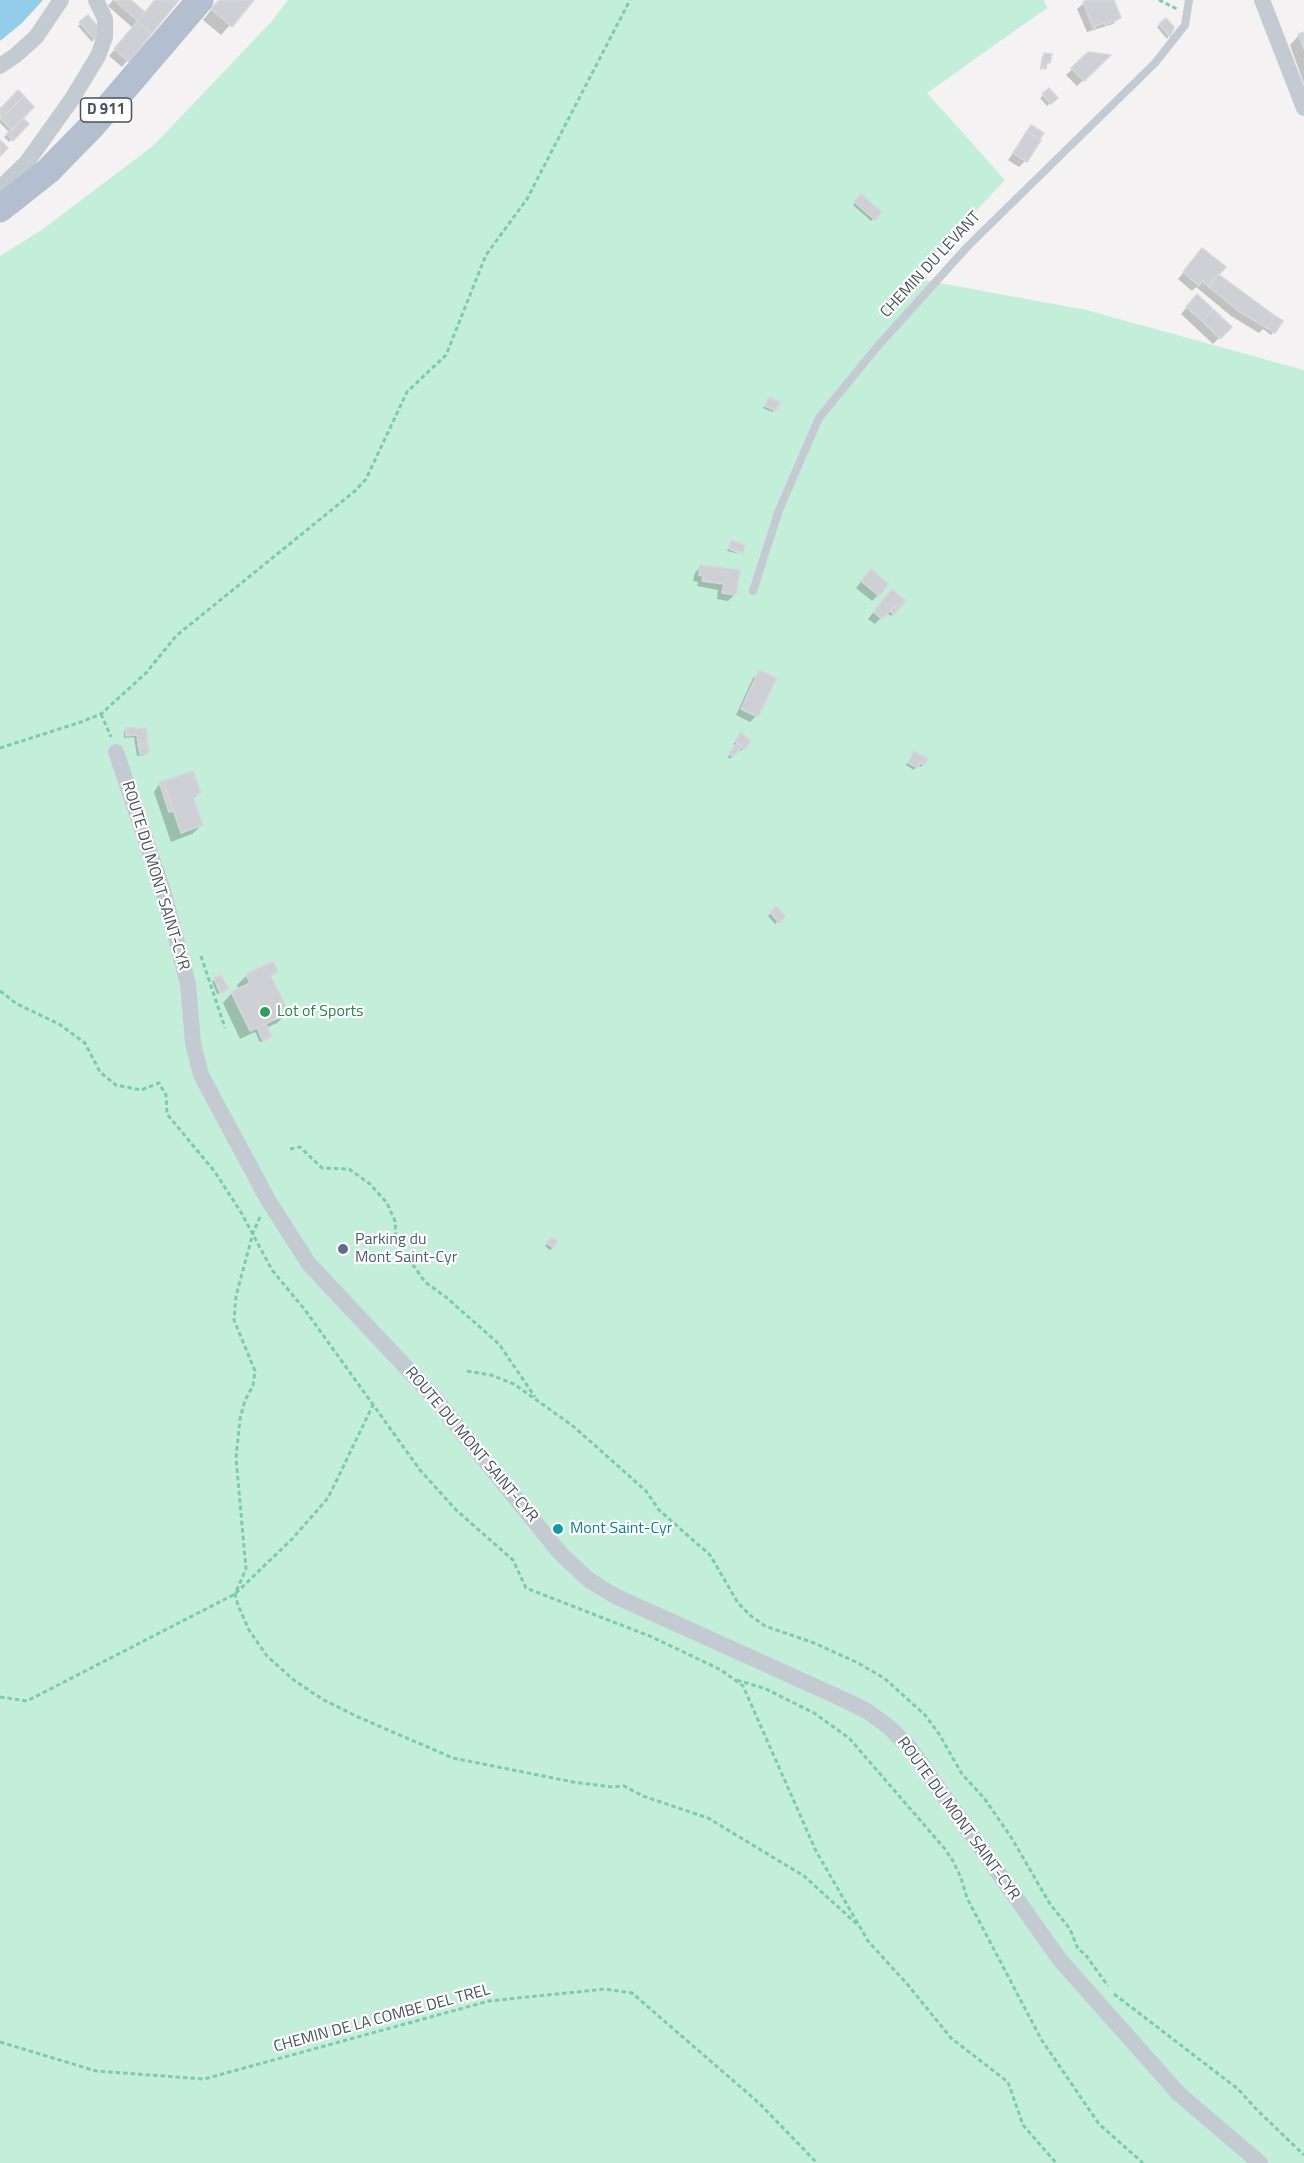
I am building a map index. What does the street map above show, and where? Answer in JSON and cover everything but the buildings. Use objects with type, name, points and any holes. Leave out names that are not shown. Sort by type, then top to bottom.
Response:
[{"type":"main road","name":"D 911","points":[[0,209],[48,171],[93,125],[200,0]]},
{"type":"street","points":[[0,66],[36,37],[61,0]]},
{"type":"street","points":[[0,188],[27,162],[72,99],[98,56],[105,37],[105,19],[96,0]]},
{"type":"street","points":[[1262,0],[1304,108]]},
{"type":"street","name":"ROUTE DU MONT SAINT-CYR","points":[[116,752],[163,891],[177,942],[188,984],[193,1043],[201,1075],[268,1200],[296,1246],[317,1273],[432,1395],[560,1553],[590,1580],[615,1596],[847,1701],[867,1711],[889,1727],[910,1748],[1060,1960],[1179,2094],[1260,2163]]},
{"type":"lane","name":"CHEMIN DU LEVANT","points":[[753,591],[779,510],[819,418],[876,347],[968,246],[1155,63],[1185,25],[1189,0]]},
{"type":"path","points":[[0,748],[81,723],[101,714],[146,673],[176,636],[355,491],[366,479],[406,392],[446,355],[486,255],[527,199],[630,0]]},
{"type":"path","points":[[1159,0],[1187,13]]},
{"type":"path","points":[[101,714],[116,752]]},
{"type":"path","points":[[201,956],[225,1028]]},
{"type":"path","points":[[290,1149],[300,1147],[322,1168],[349,1169],[370,1184],[387,1203],[395,1221],[396,1241],[425,1282],[447,1298],[499,1344],[538,1401]]},
{"type":"path","points":[[253,1233],[236,1296],[234,1320],[255,1371],[253,1386],[245,1400],[240,1419],[237,1448],[246,1569],[235,1594],[249,1630],[267,1656],[295,1681],[322,1699],[453,1758],[573,1782],[612,1787],[624,1786],[643,1796],[708,1818],[804,1876],[861,1928]]},
{"type":"path","points":[[0,1697],[27,1701],[235,1594],[293,1538],[328,1498],[373,1405]]},
{"type":"path","points":[[736,1680],[766,1689],[814,1713],[849,1738],[945,1849],[961,1878],[967,1898],[1041,2039],[1099,2124],[1143,2163]]},
{"type":"path","name":"CHEMIN DE LA COMBE DEL TREL","points":[[0,2042],[96,2071],[204,2079],[489,2001],[604,1989],[632,1993],[759,2103],[817,2163]]},
{"type":"green space","points":[[288,0],[1044,0],[1047,8],[927,93],[1005,180],[913,278],[1086,310],[1304,370],[1304,2163],[0,2163],[0,256],[43,229],[154,145],[272,21]]},
{"type":"water","points":[[0,0],[43,0],[22,23],[0,41]]},
{"type":"place","name":"Lot of Sports","points":[[265,1012]]},
{"type":"place","name":"Parking du Mont Saint-Cyr","points":[[343,1249]]},
{"type":"place","name":"Mont Saint-Cyr","points":[[558,1529]]}]
